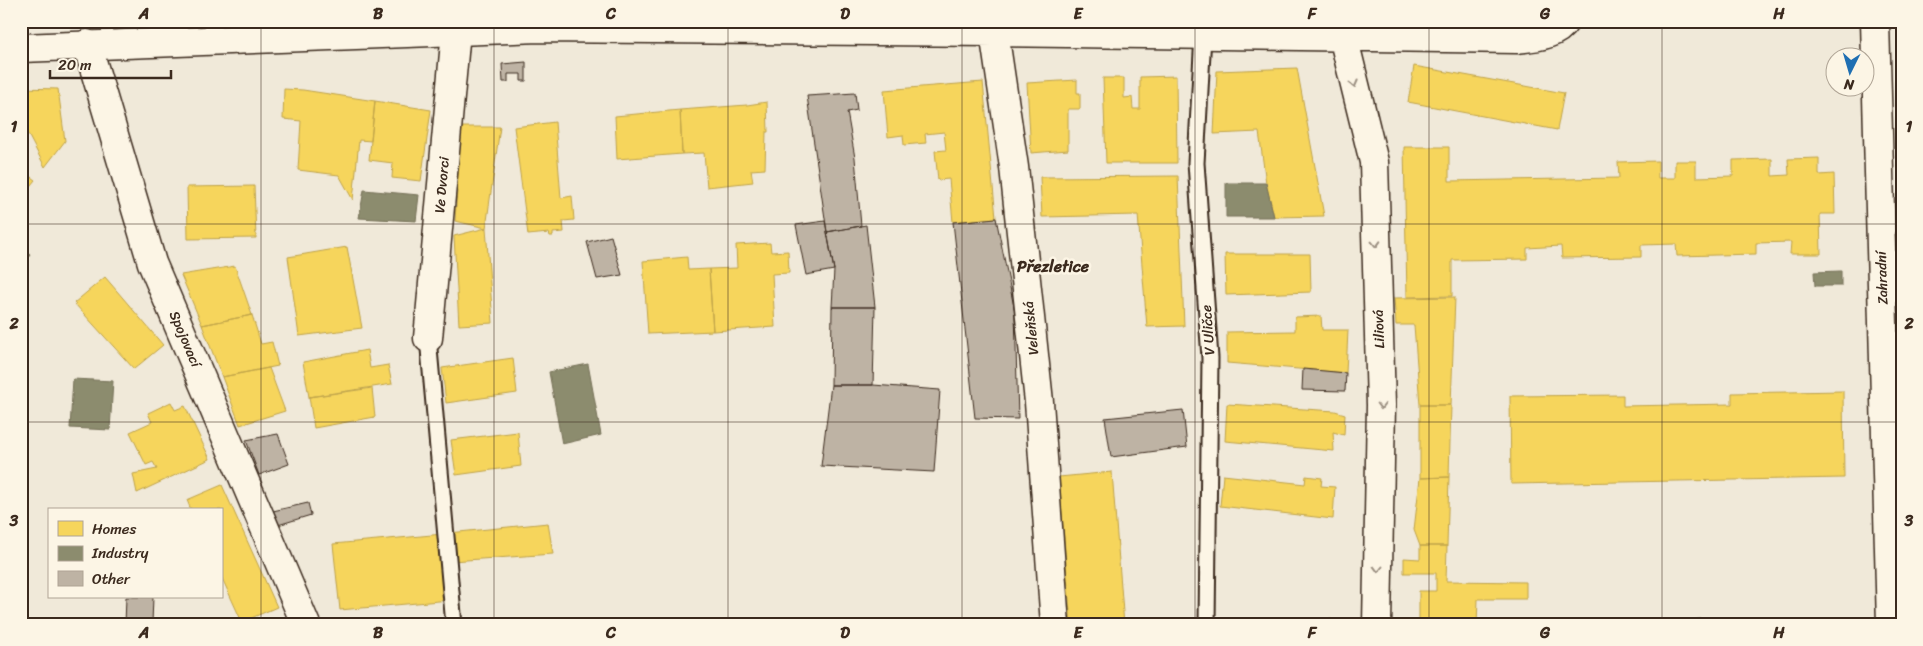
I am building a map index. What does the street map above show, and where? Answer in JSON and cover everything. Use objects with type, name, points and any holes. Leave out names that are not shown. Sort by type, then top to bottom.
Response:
[{"type":"street","points":[[21,48],[456,31],[538,24],[1517,39],[1543,36],[1562,25],[1565,21]]},
{"type":"street","name":"Zahradní","points":[[1875,21],[1891,625]]},
{"type":"street","name":"Ve Dvorci","points":[[428,338],[456,31]]},
{"type":"street","name":"Veleňská","points":[[994,32],[1016,186],[1039,402],[1055,625]]},
{"type":"street","name":"Liliová","points":[[1343,36],[1374,162],[1382,405],[1377,625]]},
{"type":"street","name":"Spojovací","points":[[87,44],[152,263],[306,625]]},
{"type":"lane","name":"V Uličce","points":[[1203,35],[1196,163],[1210,358],[1207,625]]},
{"type":"lane","points":[[428,338],[454,625]]},
{"type":"building: Homes","points":[[1629,21],[1767,21],[1767,26],[1628,25]]},
{"type":"building: Homes","points":[[1414,66],[1564,93],[1557,130],[1408,102]]},
{"type":"building: Homes","points":[[1297,68],[1324,216],[1274,217],[1266,183],[1259,132],[1214,134],[1217,71]]},
{"type":"building: Homes","points":[[1176,76],[1177,163],[1106,163],[1103,78],[1124,78],[1124,98],[1132,97],[1133,109],[1140,109],[1140,77]]},
{"type":"building: Homes","points":[[1077,80],[1077,93],[1080,93],[1080,109],[1068,109],[1068,150],[1031,153],[1027,83]]},
{"type":"building: Homes","points":[[983,82],[996,218],[953,222],[949,179],[938,180],[935,151],[946,150],[944,132],[925,134],[926,143],[904,145],[903,135],[888,137],[884,90]]},
{"type":"building: Homes","points":[[21,88],[58,89],[65,141],[45,167],[21,121]]},
{"type":"building: Homes","points":[[284,89],[375,101],[371,141],[359,140],[353,200],[339,175],[298,170],[301,121],[283,119]]},
{"type":"building: Homes","points":[[375,101],[431,110],[421,181],[392,178],[393,163],[369,160]]},
{"type":"building: Homes","points":[[767,102],[768,132],[766,132],[765,169],[751,170],[753,182],[707,187],[704,153],[682,154],[680,110]]},
{"type":"building: Homes","points":[[680,110],[682,154],[617,159],[615,116]]},
{"type":"building: Homes","points":[[555,122],[561,198],[572,196],[574,220],[563,221],[564,232],[553,233],[553,236],[550,236],[549,233],[528,235],[514,127]]},
{"type":"building: Homes","points":[[461,127],[500,127],[486,228],[455,221]]},
{"type":"building: Homes","points":[[1404,147],[1449,147],[1449,181],[1619,178],[1618,162],[1658,161],[1658,178],[1675,178],[1675,161],[1696,161],[1696,177],[1733,176],[1733,160],[1772,159],[1772,176],[1789,175],[1788,159],[1819,158],[1819,175],[1834,174],[1835,214],[1820,214],[1821,254],[1790,254],[1791,242],[1756,243],[1756,254],[1677,256],[1676,244],[1641,245],[1641,257],[1562,258],[1561,246],[1527,248],[1527,259],[1452,260],[1452,296],[1407,297]]},
{"type":"building: Homes","points":[[21,170],[35,180],[21,197]]},
{"type":"building: Homes","points":[[1178,176],[1184,326],[1147,327],[1138,215],[1042,217],[1040,177]]},
{"type":"building: Homes","points":[[254,186],[256,238],[188,239],[187,187]]},
{"type":"building: Homes","points":[[486,228],[493,323],[459,325],[454,236]]},
{"type":"building: Homes","points":[[770,243],[771,252],[788,251],[789,273],[772,274],[775,327],[713,331],[709,269],[737,268],[736,245]]},
{"type":"building: Homes","points":[[347,247],[362,328],[299,336],[288,257]]},
{"type":"building: Homes","points":[[1225,254],[1310,254],[1311,292],[1226,295]]},
{"type":"building: Homes","points":[[687,257],[688,270],[709,269],[713,331],[648,334],[643,261]]},
{"type":"building: Homes","points":[[235,266],[252,315],[202,325],[181,275]]},
{"type":"building: Homes","points":[[105,277],[163,345],[134,369],[74,303]]},
{"type":"building: Homes","points":[[1455,297],[1451,405],[1420,405],[1414,325],[1396,325],[1394,298]]},
{"type":"building: Homes","points":[[252,315],[261,344],[272,342],[278,366],[222,377],[202,325]]},
{"type":"building: Homes","points":[[1321,316],[1322,330],[1348,330],[1346,373],[1227,363],[1227,332],[1295,331],[1295,317]]},
{"type":"building: Homes","points":[[367,350],[370,368],[388,365],[392,384],[309,397],[303,362]]},
{"type":"building: Homes","points":[[513,358],[517,393],[446,403],[442,368]]},
{"type":"building: Homes","points":[[269,368],[285,411],[240,425],[222,377]]},
{"type":"building: Homes","points":[[372,388],[375,417],[314,428],[309,397]]},
{"type":"building: Homes","points":[[1843,391],[1844,478],[1511,484],[1510,396],[1623,395],[1623,406],[1732,404],[1732,393]]},
{"type":"building: Homes","points":[[171,402],[175,410],[185,406],[210,459],[137,493],[133,474],[157,469],[153,462],[146,465],[130,432],[152,422],[148,413]]},
{"type":"building: Homes","points":[[1227,404],[1335,411],[1345,414],[1344,435],[1333,432],[1334,451],[1225,441]]},
{"type":"building: Homes","points":[[1420,405],[1451,405],[1449,477],[1420,478]]},
{"type":"building: Homes","points":[[518,432],[521,466],[456,475],[451,440]]},
{"type":"building: Homes","points":[[1112,472],[1124,625],[1071,625],[1059,477]]},
{"type":"building: Homes","points":[[1223,475],[1305,484],[1306,476],[1322,478],[1321,486],[1335,487],[1333,519],[1220,506]]},
{"type":"building: Homes","points":[[1449,477],[1447,546],[1420,546],[1414,530],[1420,478]]},
{"type":"building: Homes","points":[[222,485],[277,607],[242,622],[222,578],[222,508],[190,508],[187,500]]},
{"type":"building: Homes","points":[[548,523],[553,554],[452,561],[449,533]]},
{"type":"building: Homes","points":[[443,534],[450,600],[340,610],[333,544]]},
{"type":"building: Homes","points":[[1420,546],[1447,546],[1446,581],[1526,582],[1526,599],[1478,599],[1477,625],[1419,625],[1419,591],[1436,591],[1436,573],[1404,573],[1404,558],[1420,559]]},
{"type":"building: Homes","points":[[1331,619],[1332,625],[1289,625],[1289,621]]},
{"type":"building: Industry","points":[[1226,183],[1266,183],[1274,217],[1226,217]]},
{"type":"building: Industry","points":[[364,190],[419,195],[416,221],[359,218]]},
{"type":"building: Industry","points":[[21,249],[30,255],[21,268]]},
{"type":"building: Industry","points":[[1841,271],[1841,286],[1815,286],[1814,272]]},
{"type":"building: Industry","points":[[588,364],[601,435],[562,444],[549,372]]},
{"type":"building: Industry","points":[[73,379],[113,381],[110,430],[70,428]]},
{"type":"building: Industry","points":[[1712,618],[1713,625],[1690,625],[1690,620]]},
{"type":"building: Other","points":[[526,62],[526,81],[521,81],[521,74],[508,74],[508,82],[503,82],[502,64]]},
{"type":"building: Other","points":[[855,93],[857,110],[847,112],[855,158],[861,226],[827,232],[807,96]]},
{"type":"building: Other","points":[[996,218],[1015,312],[1018,419],[975,418],[953,222]]},
{"type":"building: Other","points":[[825,221],[834,270],[806,275],[796,225]]},
{"type":"building: Other","points":[[866,225],[875,307],[832,307],[834,270],[827,232]]},
{"type":"building: Other","points":[[611,236],[622,275],[597,279],[587,242]]},
{"type":"building: Other","points":[[832,307],[875,307],[873,385],[831,385]]},
{"type":"building: Other","points":[[1303,369],[1346,373],[1345,391],[1302,390]]},
{"type":"building: Other","points":[[831,385],[873,385],[940,390],[934,472],[821,466]]},
{"type":"building: Other","points":[[1183,410],[1187,447],[1111,457],[1105,418]]},
{"type":"building: Other","points":[[278,434],[289,464],[259,475],[246,440]]},
{"type":"building: Other","points":[[308,503],[311,515],[278,525],[273,511]]},
{"type":"building: Other","points":[[126,598],[153,598],[152,623],[125,625]]},
{"type":"building: Other","points":[[789,620],[810,620],[810,625],[790,625]]},
{"type":"district","name":"Přezletice","points":[[1053,266]]}]
